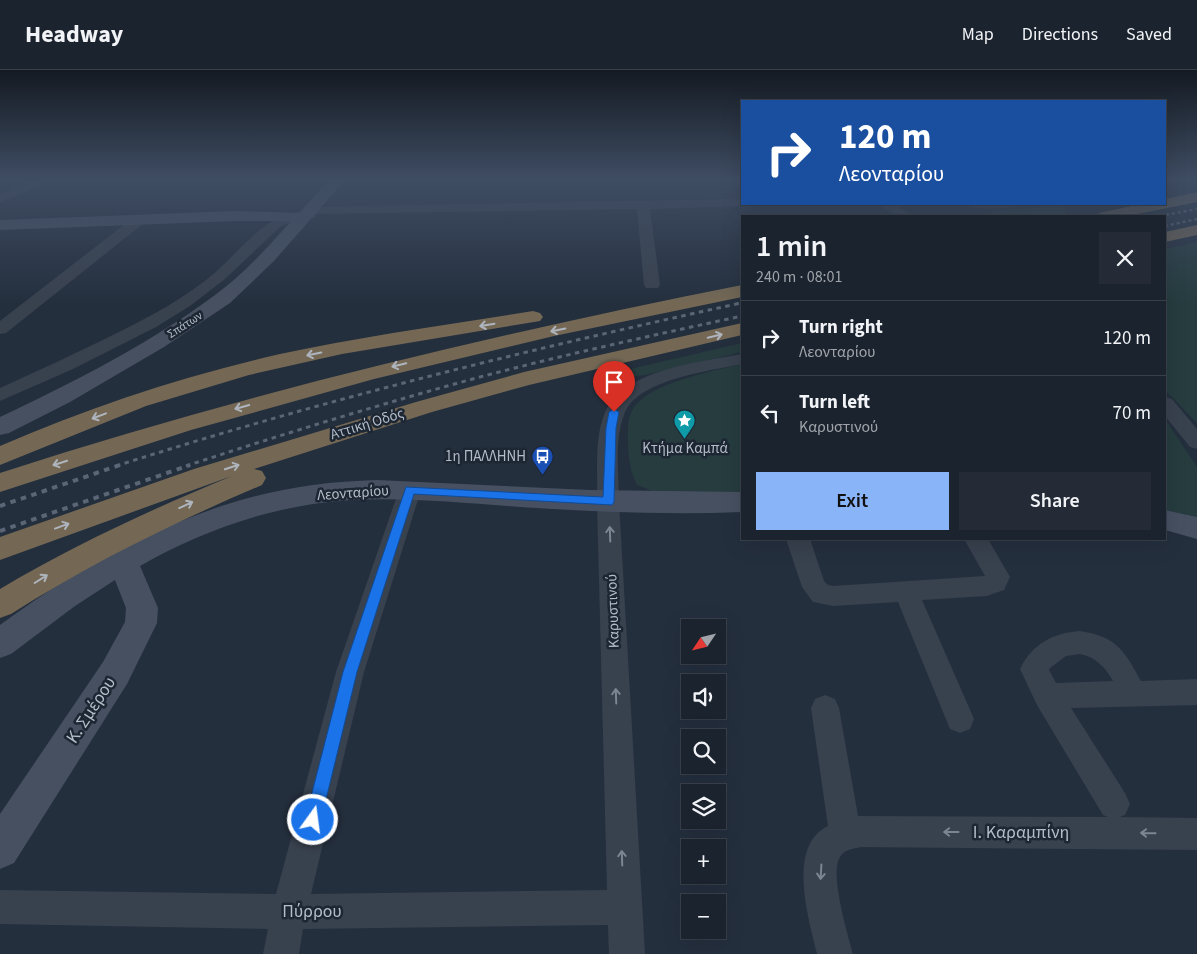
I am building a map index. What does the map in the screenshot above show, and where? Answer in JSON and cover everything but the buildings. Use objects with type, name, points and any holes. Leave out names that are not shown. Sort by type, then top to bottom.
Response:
[{"type":"highway","points":[[1166,237],[1197,230]]},
{"type":"highway","points":[[0,456],[145,399],[236,372],[321,352],[741,284]]},
{"type":"highway","points":[[0,483],[177,426],[330,383],[476,347],[741,291]]},
{"type":"highway","name":"Αττική Οδός","points":[[0,549],[194,480],[326,437],[524,379],[741,330]]},
{"type":"highway","points":[[0,605],[46,576],[118,537],[193,502],[258,475],[432,416],[634,359],[687,342]]},
{"type":"street","points":[[0,225],[104,221]]},
{"type":"street","points":[[0,329],[137,221]]},
{"type":"street","points":[[0,395],[118,340],[184,303],[220,276],[270,228],[284,221]]},
{"type":"street","name":"Σπάτων","points":[[0,420],[146,339],[191,311],[229,281],[293,221]]},
{"type":"street","name":"Σπάτων","points":[[0,427],[71,392],[193,321],[242,283],[295,221]]},
{"type":"street","points":[[645,221],[652,285]]},
{"type":"street","name":"Καρυστινού","points":[[627,954],[608,502],[611,428],[614,412],[630,393],[660,379],[741,359]]},
{"type":"street","points":[[1166,404],[1197,442]]},
{"type":"street","points":[[281,954],[350,672],[410,490]]},
{"type":"street","name":"Λεονταρίου","points":[[0,644],[46,608],[82,584],[159,543],[198,526],[281,500],[349,491],[410,490],[608,502],[741,502]]},
{"type":"street","points":[[1166,520],[1197,528]]},
{"type":"street","points":[[798,540],[814,587],[822,595],[906,592],[987,586],[995,583],[998,577],[977,540]]},
{"type":"street","name":"Κ. Σμέρου","points":[[0,849],[115,673],[141,623],[142,608],[123,562]]},
{"type":"street","points":[[906,592],[960,719]]},
{"type":"street","points":[[1114,804],[1047,696],[1034,669],[1039,660],[1064,642],[1089,643],[1112,657],[1133,693]]},
{"type":"street","points":[[1047,696],[1197,692]]},
{"type":"street","points":[[824,708],[845,834],[836,838],[824,851],[820,873],[835,954]]},
{"type":"street","name":"Ι. Καραμπίνη","points":[[845,834],[861,832],[1197,834]]},
{"type":"street","name":"Πύρρου","points":[[0,907],[290,912],[624,907]]},
{"type":"green space","points":[[1197,242],[1197,423],[1166,391],[1166,249]]},
{"type":"green space","points":[[741,343],[741,352],[646,375],[627,377],[622,371]]},
{"type":"green space","name":"Kτήμα Καμπά","points":[[741,364],[741,493],[655,492],[637,485],[628,453],[630,414],[640,401],[651,393],[699,375]]},
{"type":"green space","points":[[1166,420],[1197,467],[1197,517],[1166,510]]},
{"type":"railway","points":[[1166,226],[1187,221]]},
{"type":"railway","points":[[116,466],[271,419],[427,377],[505,357],[738,304]]},
{"type":"railway","points":[[186,466],[259,442],[480,377],[741,316]]},
{"type":"railway","points":[[0,506],[120,465]]},
{"type":"railway","points":[[0,531],[190,465]]},
{"type":"place","name":"Kτήμα Καμπά","points":[[685,439]]},
{"type":"place","name":"1η ΠΑΛΛΗΝΗ","points":[[542,475]]},
{"type":"route","points":[[313,820],[350,672],[410,490],[608,502],[611,428],[614,412]]}]
